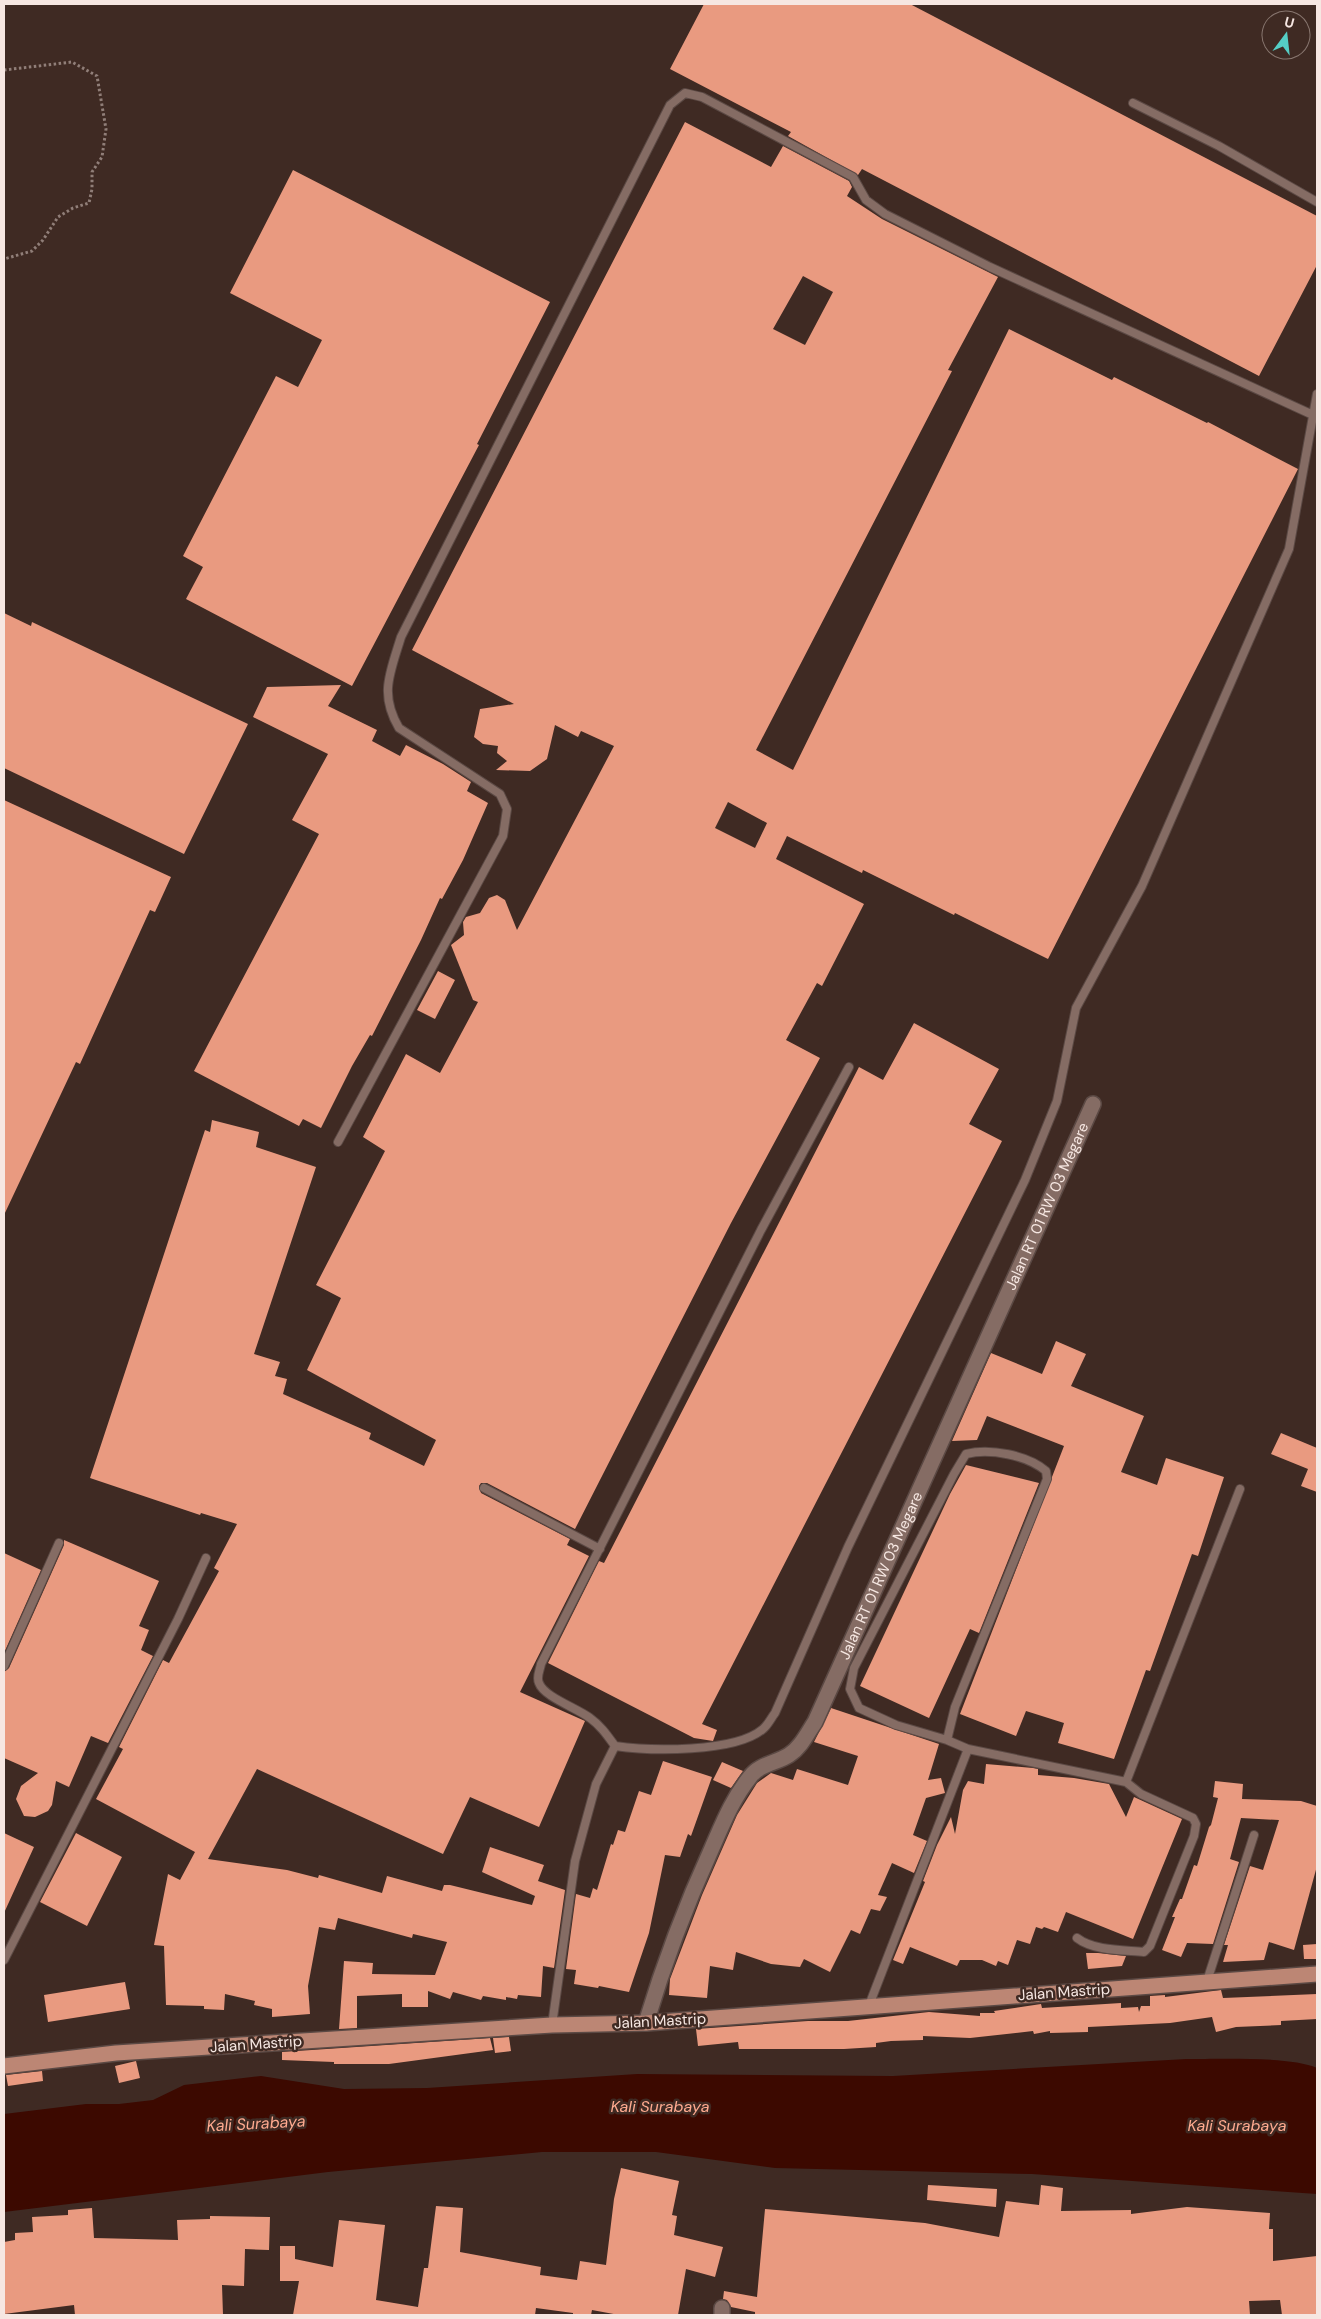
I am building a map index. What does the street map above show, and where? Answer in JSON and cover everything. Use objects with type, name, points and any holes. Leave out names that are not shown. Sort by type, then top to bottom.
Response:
[{"type":"main road","name":"Jalan Mastrip","points":[[4,2066],[116,2053],[552,2025],[646,2023],[1317,1974]]},
{"type":"street","name":"Jalan RT 01 RW 03 Megare","points":[[646,2023],[691,1894],[734,1799],[751,1774],[771,1762],[788,1756],[799,1747],[815,1722],[1093,1104]]},
{"type":"lane","points":[[338,1142],[504,836],[507,809],[500,794],[399,728],[391,715],[387,699],[389,675],[401,637],[670,105],[685,93],[702,97],[853,177],[866,200],[885,214],[990,267],[1313,415]]},
{"type":"lane","points":[[1133,103],[1219,146],[1317,202]]},
{"type":"lane","points":[[849,1067],[761,1230],[542,1664],[538,1676],[539,1684],[548,1693],[587,1716],[603,1728],[615,1746],[645,1750],[675,1750],[734,1743],[763,1730],[775,1713],[848,1547],[1025,1180],[1057,1100],[1076,1008],[1142,886],[1289,549],[1317,394]]},
{"type":"lane","points":[[947,1740],[955,1707],[1047,1479],[1046,1471],[1039,1465],[995,1451],[978,1451],[966,1454],[854,1668],[850,1689],[859,1708],[896,1725],[947,1740],[968,1749],[1126,1782],[1141,1794],[1193,1818],[1196,1824],[1194,1836],[1150,1946],[1144,1952],[1094,1946],[1084,1943],[1077,1938]]},
{"type":"lane","points":[[484,1488],[600,1549]]},
{"type":"lane","points":[[1126,1782],[1240,1489]]},
{"type":"lane","points":[[4,1666],[59,1543]]},
{"type":"lane","points":[[4,1960],[174,1628],[206,1558]]},
{"type":"lane","points":[[552,2025],[575,1861],[596,1784],[615,1746]]},
{"type":"lane","points":[[868,2008],[968,1749]]},
{"type":"lane","points":[[1207,1981],[1254,1835]]},
{"type":"path","points":[[4,70],[72,62],[82,67],[97,76],[106,129],[102,156],[92,172],[92,190],[89,203],[73,208],[58,217],[43,240],[32,250],[4,259]]},
{"type":"water","name":"Kali Surabaya","points":[[1186,2059],[1273,2060],[1305,2064],[1317,2068],[1317,2194],[1032,2174],[775,2168],[656,2152],[542,2152],[328,2172],[4,2212],[4,2114],[86,2104],[119,2104],[153,2100],[184,2085],[261,2076],[344,2089],[427,2088],[637,2074],[893,2076]]},
{"type":"building","points":[[704,4],[910,4],[1317,216],[1317,265],[1259,376],[862,169],[858,175],[788,136],[791,132],[670,69]]},
{"type":"building","points":[[685,122],[771,167],[783,146],[849,181],[852,187],[847,196],[882,219],[998,277],[948,370],[952,371],[756,750],[793,770],[1009,329],[1112,380],[1114,377],[1208,422],[1298,469],[1048,959],[955,913],[954,915],[863,870],[862,873],[787,836],[776,859],[864,904],[822,986],[817,983],[786,1040],[820,1058],[731,1223],[575,1529],[487,1483],[481,1483],[479,1486],[481,1493],[570,1539],[567,1545],[589,1556],[520,1692],[585,1721],[539,1827],[470,1797],[443,1854],[257,1769],[208,1859],[287,1870],[318,1878],[319,1875],[382,1893],[387,1876],[442,1891],[444,1885],[450,1885],[532,1905],[535,1896],[482,1872],[490,1847],[544,1865],[538,1881],[565,1890],[554,1968],[543,1966],[541,1997],[518,1995],[517,1999],[506,1997],[506,2000],[483,1996],[481,2000],[453,1992],[450,1999],[428,1991],[428,2007],[402,2007],[402,1994],[357,1996],[357,2028],[339,2029],[344,1961],[373,1963],[372,1974],[435,1975],[447,1942],[413,1934],[412,1938],[338,1918],[335,1930],[319,1927],[308,1986],[310,2014],[272,2017],[272,2009],[254,2005],[255,2001],[225,1994],[224,2010],[204,2009],[204,2006],[166,2005],[164,1946],[154,1945],[168,1874],[180,1880],[195,1852],[96,1799],[123,1749],[119,1747],[163,1660],[169,1663],[219,1571],[214,1568],[237,1524],[201,1513],[200,1515],[90,1478],[205,1130],[210,1132],[212,1120],[259,1132],[256,1147],[316,1167],[254,1354],[280,1362],[275,1376],[287,1379],[283,1394],[371,1433],[369,1439],[424,1466],[436,1440],[307,1370],[341,1298],[316,1285],[385,1151],[363,1137],[406,1054],[440,1073],[478,1002],[473,1000],[451,945],[464,935],[463,922],[466,917],[480,913],[489,898],[497,895],[505,900],[517,930],[614,746],[581,731],[578,737],[555,725],[547,759],[530,771],[496,770],[507,761],[497,753],[498,746],[483,744],[474,737],[480,709],[514,704],[412,650]],"holes":[[[803,276],[833,292],[805,345],[773,329]],[[728,802],[767,823],[755,848],[715,828]]]},
{"type":"building","points":[[293,170],[550,302],[477,444],[479,445],[352,686],[186,599],[203,567],[183,556],[276,376],[298,387],[322,340],[230,293]]},
{"type":"building","points":[[4,613],[31,626],[32,622],[248,724],[184,854],[4,768]]},
{"type":"building","points":[[341,685],[328,706],[377,730],[372,741],[400,756],[406,745],[443,764],[471,782],[467,791],[488,803],[463,860],[442,899],[440,898],[421,940],[372,1036],[370,1035],[352,1066],[321,1128],[303,1119],[299,1126],[194,1071],[319,834],[292,820],[328,754],[253,717],[267,687]]},
{"type":"building","points":[[4,800],[171,877],[155,912],[150,910],[80,1064],[76,1062],[4,1215]]},
{"type":"building","points":[[438,971],[455,980],[435,1019],[417,1010]]},
{"type":"building","points":[[914,1023],[999,1069],[969,1124],[1002,1141],[702,1724],[717,1730],[713,1741],[694,1738],[548,1663],[599,1561],[604,1563],[859,1067],[883,1080]]},
{"type":"building","points":[[1056,1341],[1086,1354],[1071,1386],[1144,1416],[1121,1472],[1157,1485],[1166,1458],[1224,1477],[1198,1556],[1192,1554],[1150,1671],[1146,1670],[1114,1759],[1058,1743],[1064,1723],[1026,1711],[1016,1736],[960,1714],[1064,1446],[987,1416],[977,1440],[952,1441],[991,1353],[1042,1374]]},
{"type":"building","points":[[1281,1433],[1317,1448],[1317,1492],[1301,1486],[1308,1469],[1271,1454]]},
{"type":"building","points":[[966,1465],[1039,1483],[979,1633],[970,1629],[929,1718],[860,1686],[950,1494]]},
{"type":"building","points":[[64,1540],[159,1581],[139,1626],[149,1630],[141,1650],[153,1656],[108,1743],[91,1736],[69,1787],[56,1781],[52,1805],[48,1811],[35,1817],[24,1816],[16,1799],[21,1786],[38,1773],[4,1758],[4,1672],[9,1668],[64,1545]]},
{"type":"building","points":[[4,1553],[41,1570],[4,1653]]},
{"type":"building","points":[[831,1708],[939,1744],[928,1780],[941,1778],[945,1793],[926,1798],[913,1835],[927,1841],[914,1873],[892,1863],[878,1895],[887,1897],[880,1911],[871,1909],[860,1934],[851,1930],[830,1972],[804,1959],[800,1967],[771,1964],[736,1952],[733,1970],[710,1966],[707,1998],[669,1995],[670,1979],[702,1895],[737,1815],[757,1783],[771,1773],[793,1780],[797,1769],[848,1785],[858,1756],[814,1742]]},
{"type":"building","points":[[663,1761],[712,1777],[691,1836],[688,1834],[680,1857],[665,1855],[649,1933],[629,1992],[599,1986],[598,1988],[574,1984],[576,1970],[566,1969],[576,1894],[590,1898],[593,1888],[597,1890],[611,1844],[613,1845],[618,1830],[625,1832],[639,1791],[651,1795]]},
{"type":"building","points":[[722,1762],[743,1771],[731,1788],[713,1780]]},
{"type":"building","points":[[986,1764],[1033,1768],[1038,1769],[1038,1775],[1074,1778],[1109,1784],[1126,1817],[1134,1797],[1182,1819],[1133,1939],[1066,1912],[1058,1932],[1044,1927],[1042,1929],[1036,1927],[1030,1944],[1017,1940],[1008,1965],[998,1961],[996,1966],[982,1960],[960,1960],[957,1966],[910,1947],[903,1964],[893,1960],[925,1882],[923,1881],[937,1845],[951,1817],[955,1834],[963,1790],[968,1781],[984,1784]]},
{"type":"building","points":[[1215,1781],[1243,1784],[1242,1799],[1301,1801],[1317,1806],[1317,1866],[1294,1950],[1269,1942],[1264,1960],[1223,1962],[1228,1945],[1224,1945],[1250,1866],[1263,1870],[1279,1820],[1241,1818],[1230,1859],[1239,1862],[1213,1944],[1187,1943],[1181,1957],[1162,1950],[1175,1917],[1172,1917],[1180,1899],[1182,1899],[1194,1865],[1197,1866],[1211,1825],[1218,1798],[1213,1797]]},
{"type":"building","points":[[4,1833],[34,1847],[4,1913]]},
{"type":"building","points":[[76,1833],[122,1857],[87,1926],[40,1902]]},
{"type":"building","points":[[1317,1944],[1317,1959],[1304,1959],[1303,1945]]},
{"type":"building","points":[[1086,1953],[1126,1956],[1122,1966],[1088,1969]]},
{"type":"building","points":[[125,1982],[130,2009],[48,2022],[44,1995]]},
{"type":"building","points":[[1221,1990],[1223,1998],[1317,1994],[1317,2019],[1281,2021],[1281,2025],[1236,2027],[1216,2032],[1212,2017],[1170,2023],[1088,2027],[1088,2032],[1050,2033],[1050,2031],[1034,2034],[1033,2031],[970,2038],[923,2036],[923,2040],[891,2041],[876,2043],[876,2047],[844,2049],[739,2049],[738,2042],[698,2046],[696,2029],[808,2021],[848,2021],[929,2012],[980,2016],[980,2013],[995,2013],[994,2011],[1041,2004],[1042,2008],[1121,2003],[1121,2008],[1138,2007],[1139,2012],[1141,2006],[1150,2006],[1150,1996],[1165,1995],[1165,1997]]},
{"type":"building","points":[[509,2037],[511,2051],[495,2053],[493,2038]]},
{"type":"building","points":[[490,2038],[493,2050],[389,2064],[334,2064],[334,2062],[282,2060],[282,2052]]},
{"type":"building","points":[[136,2061],[140,2078],[119,2083],[115,2066]]},
{"type":"building","points":[[42,2071],[43,2081],[8,2086],[6,2075]]},
{"type":"building","points":[[621,2168],[679,2181],[672,2215],[677,2216],[674,2235],[723,2247],[715,2277],[686,2269],[678,2315],[619,2315],[592,2310],[591,2315],[573,2315],[573,2313],[536,2308],[535,2315],[293,2315],[299,2281],[280,2281],[280,2246],[295,2246],[295,2259],[333,2267],[339,2220],[385,2225],[376,2300],[418,2307],[424,2268],[428,2268],[436,2206],[463,2208],[460,2252],[541,2267],[540,2275],[577,2280],[580,2261],[606,2265],[614,2199]]},
{"type":"building","points":[[928,2185],[997,2189],[996,2207],[927,2200]]},
{"type":"building","points":[[1041,2185],[1063,2188],[1061,2211],[1131,2210],[1131,2214],[1187,2207],[1270,2213],[1269,2229],[1273,2229],[1273,2261],[1317,2256],[1317,2315],[1282,2315],[1280,2300],[1249,2301],[1250,2315],[755,2315],[755,2312],[731,2307],[727,2300],[723,2299],[724,2291],[757,2297],[765,2209],[925,2223],[999,2237],[1006,2201],[1039,2205]]},
{"type":"building","points":[[92,2208],[94,2238],[178,2240],[177,2220],[210,2219],[210,2216],[270,2217],[269,2250],[245,2249],[244,2286],[222,2285],[223,2315],[75,2315],[74,2305],[4,2314],[4,2242],[15,2240],[15,2233],[33,2232],[32,2217],[68,2215],[68,2210]]}]
